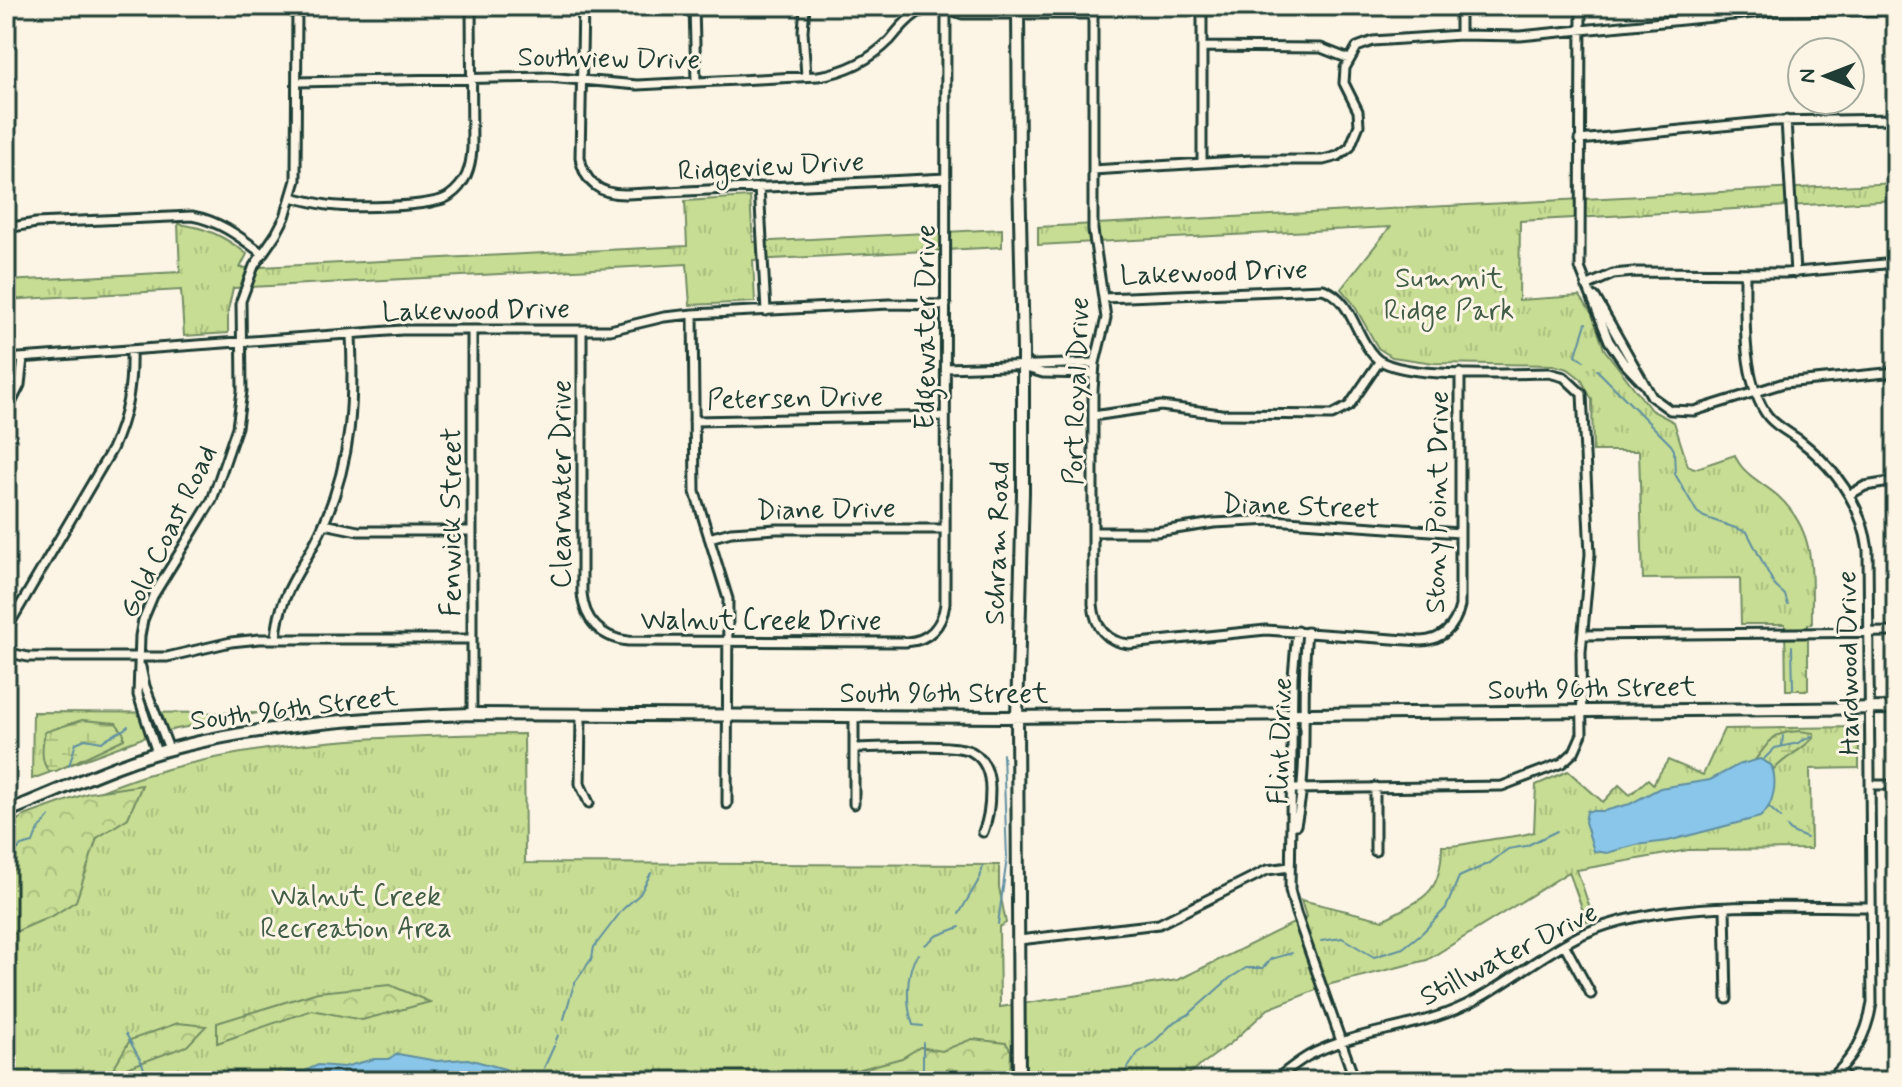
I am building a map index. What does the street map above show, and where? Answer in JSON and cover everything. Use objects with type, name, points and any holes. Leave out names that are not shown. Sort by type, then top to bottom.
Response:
[{"type":"main road","name":"Schram Road","points":[[1018,10],[1023,367],[1017,717],[1019,1081]]},
{"type":"main road","name":"South 96th Street","points":[[7,810],[169,749],[218,738],[398,716],[1017,717],[1896,708]]},
{"type":"street","name":"Gold Coast Road","points":[[157,753],[138,695],[140,636],[148,608],[212,500],[237,427],[242,391],[241,301],[247,281],[276,234],[291,197],[297,163],[297,6]]},
{"type":"street","points":[[291,197],[344,207],[433,203],[453,193],[471,167],[471,6]]},
{"type":"street","points":[[582,80],[583,6]]},
{"type":"street","points":[[694,6],[696,82]]},
{"type":"street","points":[[805,6],[806,76]]},
{"type":"street","points":[[1202,6],[1202,162]]},
{"type":"street","points":[[1460,6],[1460,35]]},
{"type":"street","points":[[1581,6],[1580,268],[1612,347],[1657,402],[1679,412],[1694,411],[1784,383],[1896,372]]},
{"type":"street","name":"Southview Drive","points":[[297,82],[548,77],[637,85],[806,76],[850,68],[874,54],[915,14],[928,9],[948,7],[962,14],[1094,10]]},
{"type":"street","name":"Edgewater Drive","points":[[922,639],[936,629],[944,611],[948,7]]},
{"type":"street","points":[[1093,170],[1202,162],[1323,160],[1344,153],[1355,140],[1359,125],[1358,111],[1344,83],[1345,68],[1357,47],[1373,41],[1460,35],[1520,36],[1774,8],[1896,10]]},
{"type":"street","name":"Port Royal Drive","points":[[1094,10],[1093,230],[1105,325],[1094,374],[1094,613],[1102,633],[1112,640],[1129,644],[1251,630],[1297,631]]},
{"type":"street","points":[[1202,47],[1321,48],[1349,59]]},
{"type":"street","name":"Ridgeview Drive","points":[[582,80],[581,166],[599,190],[619,195],[946,178]]},
{"type":"street","points":[[1579,140],[1786,120],[1896,119]]},
{"type":"street","points":[[1786,120],[1795,273]]},
{"type":"street","points":[[759,187],[766,311]]},
{"type":"street","points":[[6,228],[36,223],[192,216],[208,219],[226,228],[263,254]]},
{"type":"street","points":[[1586,286],[1613,274],[1634,272],[1795,273],[1896,263]]},
{"type":"street","name":"Hardwood Drive","points":[[1745,274],[1746,350],[1764,411],[1824,463],[1849,495],[1867,538],[1873,988],[1870,1015],[1860,1045],[1828,1081]]},
{"type":"street","name":"Lakewood Drive","points":[[1103,298],[1323,289],[1339,299],[1379,362]]},
{"type":"street","name":"Lakewood Drive","points":[[6,359],[402,330],[617,329],[655,319],[693,314],[889,304],[946,305]]},
{"type":"street","points":[[693,314],[695,492],[728,599],[727,804]]},
{"type":"street","name":"Fenwick Street","points":[[472,330],[472,714]]},
{"type":"street","name":"Clearwater Drive","points":[[582,330],[582,593],[587,616],[601,632]]},
{"type":"street","points":[[276,639],[277,617],[283,599],[324,524],[343,465],[350,433],[354,376],[351,334]]},
{"type":"street","points":[[6,630],[112,449],[125,420],[130,394],[131,351]]},
{"type":"street","points":[[6,413],[20,385],[23,358]]},
{"type":"street","points":[[1093,416],[1161,406],[1221,414],[1332,415],[1349,406],[1379,362],[1417,371],[1549,373],[1573,383],[1582,394],[1590,554],[1583,635],[1582,734],[1574,752],[1562,763],[1502,786],[1293,789]]},
{"type":"street","points":[[946,368],[1095,363]]},
{"type":"street","points":[[1023,367],[1043,373],[1094,374]]},
{"type":"street","name":"Stony Point Drive","points":[[1307,632],[1427,641],[1449,631],[1460,606],[1460,373]]},
{"type":"street","name":"Petersen Drive","points":[[694,421],[945,416]]},
{"type":"street","points":[[1849,495],[1865,486],[1896,481]]},
{"type":"street","name":"Diane Street","points":[[1093,532],[1156,532],[1214,523],[1273,520],[1460,533]]},
{"type":"street","points":[[324,524],[358,531],[472,531]]},
{"type":"street","name":"Diane Drive","points":[[709,538],[731,532],[777,529],[945,529]]},
{"type":"street","points":[[1297,631],[1307,632]]},
{"type":"street","name":"Flint Drive","points":[[1291,851],[1303,789],[1297,631]]},
{"type":"street","name":"Walnut Creek Drive","points":[[601,632],[614,639],[628,641],[906,642],[922,639]]},
{"type":"street","name":"Flint Drive","points":[[1307,632],[1293,789],[1292,902],[1355,1081]]},
{"type":"street","points":[[1583,635],[1896,632]]},
{"type":"street","points":[[6,652],[28,657],[178,656],[231,642],[276,639],[472,639]]},
{"type":"street","name":"Gold Coast Road","points":[[139,657],[145,686],[169,749]]},
{"type":"street","points":[[581,715],[580,784],[589,803]]},
{"type":"street","points":[[854,716],[854,804]]},
{"type":"street","points":[[854,748],[953,748],[972,752],[987,768],[990,778],[989,817],[983,832]]},
{"type":"street","points":[[1870,785],[1896,785]]},
{"type":"street","points":[[1375,787],[1375,851]]},
{"type":"street","points":[[1019,940],[1159,924],[1267,870],[1290,867]]},
{"type":"street","name":"Stillwater Drive","points":[[1274,1081],[1308,1056],[1342,1042],[1458,1009],[1564,944],[1594,930],[1629,920],[1690,910],[1871,907]]},
{"type":"street","points":[[1725,908],[1727,999]]},
{"type":"street","points":[[1564,944],[1591,994]]},
{"type":"street","points":[[1840,1071],[1849,1081]]},
{"type":"green space","name":"Summit Ridge Park","points":[[1896,183],[1896,200],[1520,221],[1519,300],[1580,296],[1592,314],[1604,349],[1651,410],[1674,422],[1688,466],[1694,469],[1735,455],[1748,473],[1792,511],[1810,556],[1812,624],[1808,624],[1808,690],[1786,690],[1785,624],[1741,624],[1740,578],[1643,579],[1639,451],[1593,451],[1592,400],[1581,379],[1568,369],[1553,365],[1434,363],[1392,357],[1378,348],[1353,303],[1341,289],[1390,227],[1038,245],[1038,227]]},
{"type":"green space","points":[[750,197],[753,242],[1002,229],[1002,247],[753,260],[755,302],[690,305],[687,264],[233,288],[228,310],[228,333],[184,336],[181,290],[6,300],[6,281],[180,272],[178,224],[206,230],[239,248],[247,254],[240,268],[687,246],[685,201]]},
{"type":"green space","points":[[33,712],[258,713],[156,733],[32,779]]},
{"type":"green space","points":[[82,720],[116,723],[124,739],[56,771],[49,771],[43,758],[45,732]]},
{"type":"green space","name":"Walnut Creek Recreation Area","points":[[1859,727],[1859,768],[1810,769],[1811,849],[1688,850],[1577,870],[1594,920],[1587,922],[1569,872],[1427,960],[1331,984],[1268,1009],[1231,1043],[1179,1081],[6,1081],[6,830],[143,776],[236,754],[380,738],[524,734],[525,863],[999,865],[999,887],[1006,923],[999,927],[1000,1007],[1178,980],[1306,917],[1301,900],[1383,920],[1427,894],[1438,876],[1442,846],[1534,832],[1536,785],[1568,771],[1603,802],[1619,785],[1630,795],[1648,779],[1653,784],[1668,760],[1703,775],[1724,729]]},
{"type":"green space","points":[[1800,731],[1814,733],[1814,737],[1774,770],[1766,762],[1755,760],[1773,738]]},
{"type":"green space","points":[[142,785],[128,818],[97,838],[76,901],[54,915],[6,936],[6,827],[24,816],[88,793]]},
{"type":"green space","points":[[390,985],[430,1002],[362,1020],[312,1010],[217,1043],[217,1023],[318,992]]},
{"type":"green space","points":[[178,1023],[206,1026],[187,1046],[110,1074],[130,1040]]},
{"type":"green space","points":[[972,1039],[1006,1043],[1011,1051],[1010,1081],[812,1081],[839,1079],[861,1069],[902,1058],[920,1047],[942,1051]]},
{"type":"water","points":[[1760,759],[1771,765],[1774,786],[1769,806],[1760,817],[1668,841],[1607,853],[1594,851],[1585,822],[1587,811],[1604,811],[1630,804],[1660,788],[1710,780],[1738,765]]},
{"type":"water","points":[[398,1054],[437,1061],[468,1059],[505,1069],[519,1081],[271,1081],[287,1073],[305,1071],[318,1065],[344,1067],[374,1059],[388,1059]]},
{"type":"waterway","points":[[1584,361],[1576,355],[1586,323]]},
{"type":"waterway","points":[[1597,370],[1671,445],[1675,474],[1697,512],[1747,532],[1788,605]]},
{"type":"waterway","points":[[1792,646],[1793,688]]},
{"type":"waterway","points":[[69,766],[76,743],[85,739],[102,742],[128,726]]},
{"type":"waterway","points":[[1782,745],[1783,736]]},
{"type":"waterway","points":[[1763,760],[1775,748],[1812,736]]},
{"type":"waterway","points":[[998,924],[1007,858],[1003,754]]},
{"type":"waterway","points":[[1769,807],[1781,818]]},
{"type":"waterway","points":[[6,875],[13,869],[12,855],[21,846],[33,843],[49,817]]},
{"type":"waterway","points":[[1787,827],[1807,838]]},
{"type":"waterway","points":[[1321,941],[1342,938],[1374,957],[1403,948],[1446,908],[1459,877],[1490,863],[1508,849],[1526,846],[1557,831]]},
{"type":"waterway","points":[[959,914],[980,878],[983,866]]},
{"type":"waterway","points":[[564,1019],[574,984],[592,958],[594,947],[623,909],[640,894],[651,873]]},
{"type":"waterway","points":[[925,945],[936,936],[960,927]]},
{"type":"waterway","points":[[1119,1081],[1138,1053],[1230,978],[1246,968],[1263,968],[1271,959],[1292,953]]},
{"type":"waterway","points":[[918,954],[911,970],[908,999],[913,1025],[923,1026]]},
{"type":"waterway","points":[[126,1034],[148,1081]]},
{"type":"waterway","points":[[555,1043],[558,1035]]},
{"type":"waterway","points":[[917,1081],[923,1067],[923,1043]]},
{"type":"waterway","points":[[544,1068],[554,1046]]},
{"type":"waterway","points":[[540,1081],[543,1073]]}]
